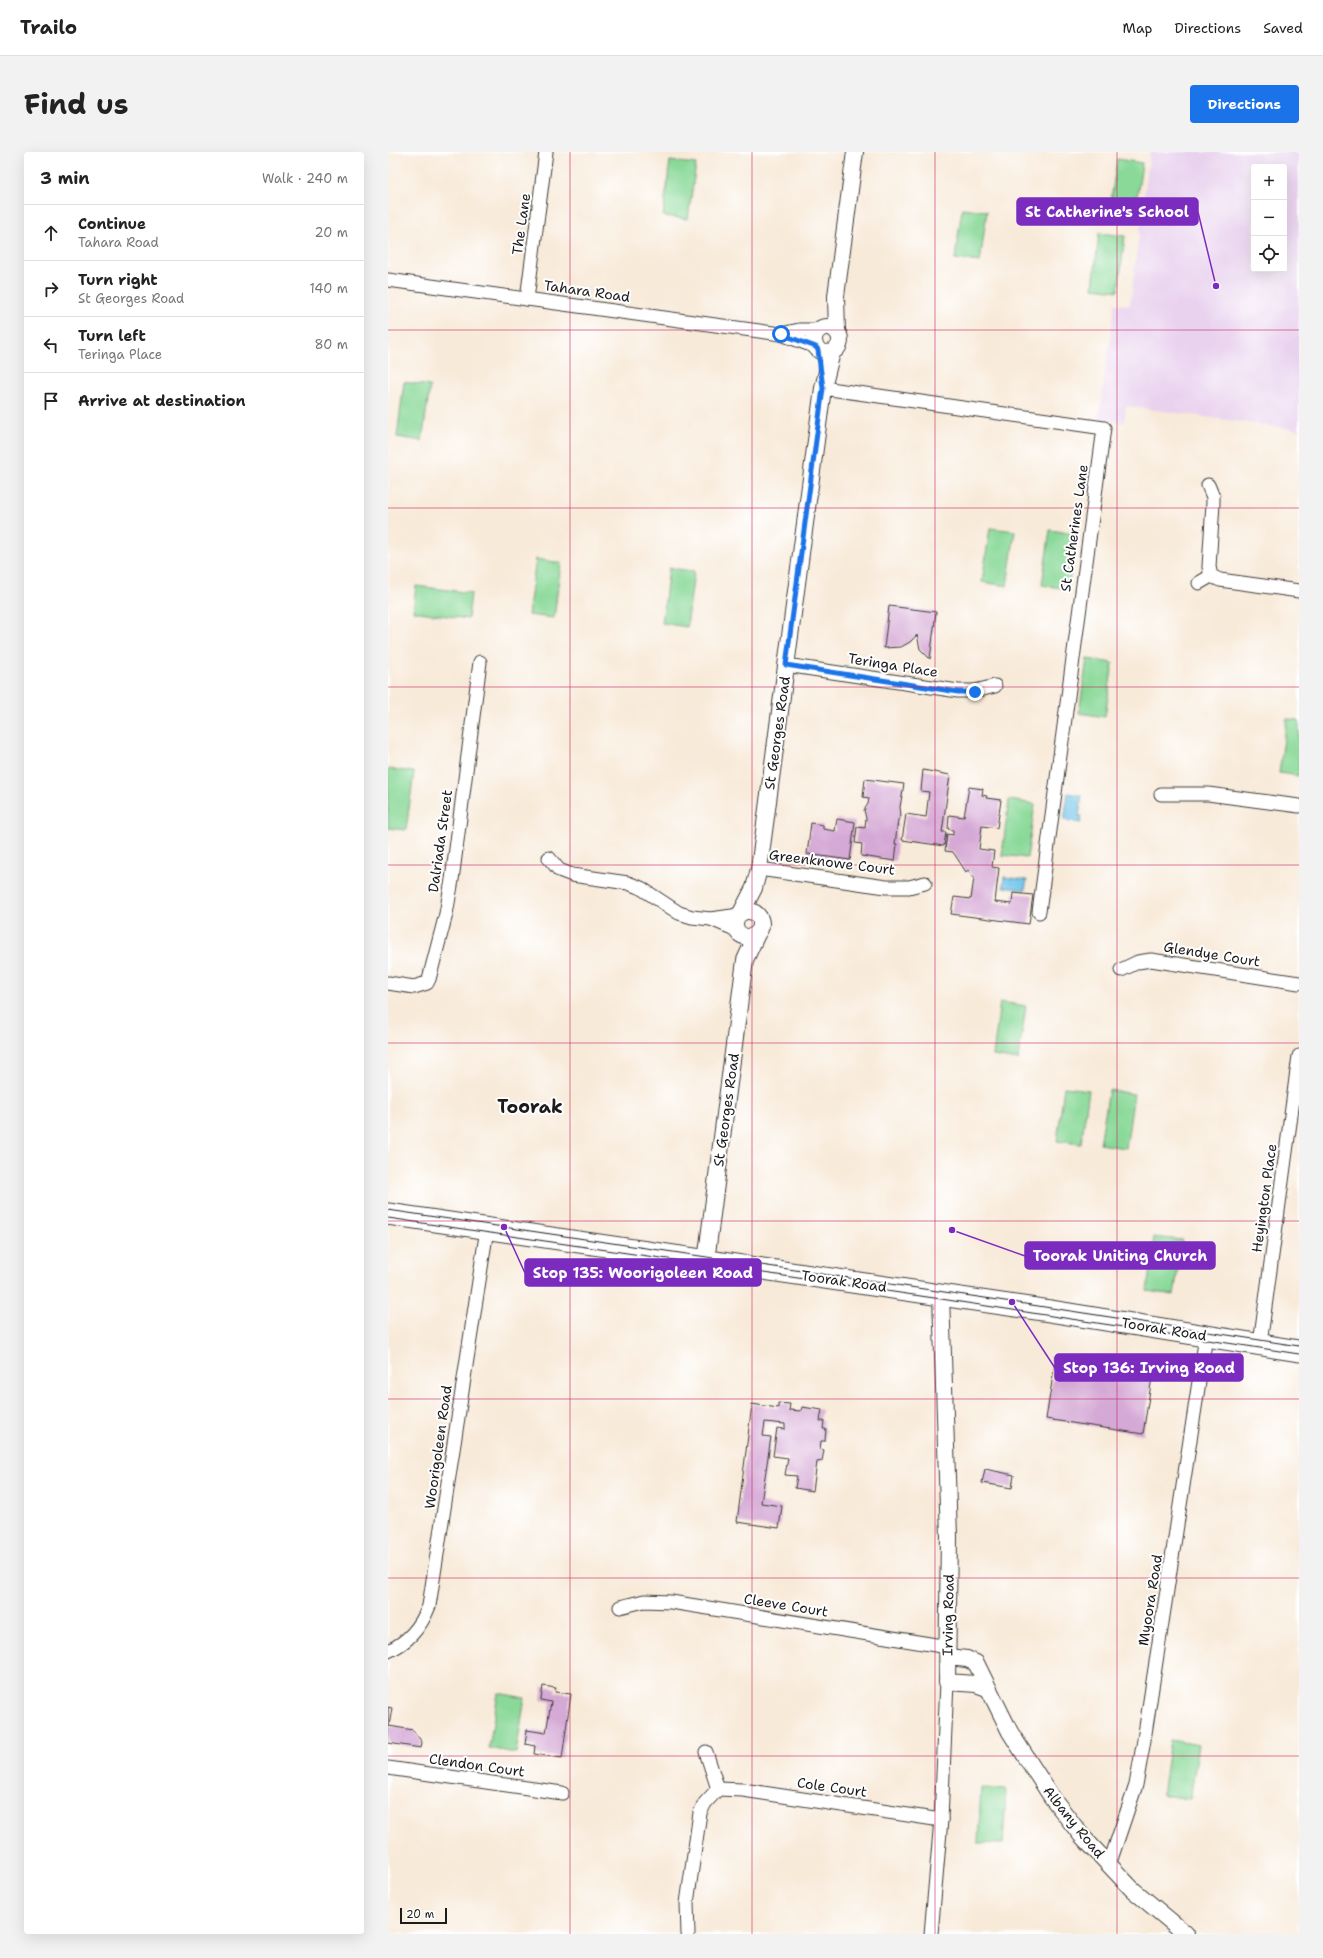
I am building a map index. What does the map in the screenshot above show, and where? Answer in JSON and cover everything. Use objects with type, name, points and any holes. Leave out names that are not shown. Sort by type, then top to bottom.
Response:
[{"type":"main road","name":"Toorak Road","points":[[388,1214],[941,1295],[1299,1351]]},
{"type":"street","name":"The Lane","points":[[527,300],[546,152]]},
{"type":"street","points":[[836,296],[828,308],[819,329],[814,336],[822,350],[839,343],[836,296],[855,152]]},
{"type":"street","name":"Tahara Road","points":[[388,280],[781,334],[822,350]]},
{"type":"street","points":[[819,329],[829,327],[838,332]]},
{"type":"street","name":"Tahara Road","points":[[781,334],[819,329]]},
{"type":"street","name":"St Georges Road","points":[[745,960],[741,950],[739,923],[754,888],[759,869],[823,388],[822,350]]},
{"type":"street","name":"St Catherines Lane","points":[[823,388],[1104,428],[1039,912]]},
{"type":"street","points":[[1208,485],[1214,503],[1208,567],[1211,576],[1220,580],[1299,591]]},
{"type":"street","points":[[1199,583],[1211,576]]},
{"type":"street","name":"Dalriada Street","points":[[388,983],[414,987],[427,983],[429,979],[446,914],[452,880],[480,662]]},
{"type":"street","name":"Teringa Place","points":[[786,665],[958,692],[975,692],[995,686]]},
{"type":"street","points":[[1161,794],[1208,794],[1299,806]]},
{"type":"street","points":[[549,858],[559,870],[578,876],[628,883],[641,888],[679,913],[692,917],[739,923]]},
{"type":"street","name":"Greenknowe Court","points":[[759,869],[886,887],[909,887],[926,883]]},
{"type":"street","name":"St Georges Road","points":[[754,888],[758,916]]},
{"type":"street","points":[[752,911],[758,916],[761,927],[757,934],[747,937],[739,923],[752,911]]},
{"type":"street","name":"St Georges Road","points":[[706,1261],[745,960],[757,934]]},
{"type":"street","name":"Glendye Court","points":[[1121,970],[1138,962],[1151,960],[1299,983]]},
{"type":"street","name":"Heyington Place","points":[[1260,1344],[1299,1056]]},
{"type":"street","name":"Woorigoleen Road","points":[[388,1651],[412,1637],[423,1622],[429,1606],[487,1229]]},
{"type":"street","name":"Irving Road","points":[[931,1934],[941,1820],[948,1652],[948,1452],[941,1295]]},
{"type":"street","name":"Myoora Road","points":[[1109,1864],[1136,1785],[1206,1336]]},
{"type":"street","name":"Cleeve Court","points":[[620,1607],[644,1601],[671,1602],[948,1652]]},
{"type":"street","name":"Albany Road","points":[[948,1652],[976,1663],[1010,1732],[1051,1796],[1081,1835],[1132,1889],[1186,1934]]},
{"type":"street","points":[[947,1682],[969,1683],[987,1688]]},
{"type":"street","points":[[688,1934],[687,1904],[700,1813],[705,1803],[718,1789],[706,1752]]},
{"type":"street","name":"Clendon Court","points":[[388,1768],[562,1793]]},
{"type":"street","name":"Cole Court","points":[[718,1789],[742,1790],[941,1820]]},
{"type":"shaded area","points":[[1150,152],[1299,152],[1299,430],[1126,406],[1124,423],[1099,419],[1115,304],[1130,305]]},
{"type":"green space","points":[[1117,159],[1142,163],[1134,217],[1109,214]]},
{"type":"green space","points":[[670,161],[696,164],[688,219],[663,216]]},
{"type":"green space","points":[[962,208],[987,211],[980,262],[955,259]]},
{"type":"green space","points":[[1099,233],[1125,236],[1118,291],[1093,288]]},
{"type":"green space","points":[[404,382],[430,386],[422,441],[397,437]]},
{"type":"green space","points":[[990,528],[1015,531],[1007,586],[982,582]]},
{"type":"green space","points":[[1050,530],[1076,534],[1068,589],[1042,585]]},
{"type":"green space","points":[[536,559],[561,563],[554,618],[528,615]]},
{"type":"green space","points":[[669,568],[694,571],[687,627],[662,623]]},
{"type":"green space","points":[[416,586],[471,593],[468,619],[413,611]]},
{"type":"green space","points":[[1087,659],[1113,663],[1105,717],[1079,713]]},
{"type":"green space","points":[[1287,719],[1299,720],[1299,776],[1279,773]]},
{"type":"green space","points":[[388,769],[414,772],[406,830],[388,828]]},
{"type":"green space","points":[[1009,800],[1035,804],[1027,858],[1002,855]]},
{"type":"green space","points":[[1000,1002],[1026,1006],[1018,1060],[993,1056]]},
{"type":"green space","points":[[1064,1087],[1089,1090],[1081,1144],[1057,1141]]},
{"type":"green space","points":[[1109,1090],[1134,1094],[1126,1148],[1100,1144]]},
{"type":"green space","points":[[1154,1237],[1182,1240],[1174,1295],[1147,1291]]},
{"type":"green space","points":[[498,1693],[525,1698],[516,1753],[489,1748]]},
{"type":"green space","points":[[1170,1740],[1199,1745],[1190,1799],[1162,1795]]},
{"type":"green space","points":[[981,1788],[1006,1789],[1003,1844],[978,1843]]},
{"type":"water","points":[[1068,793],[1082,796],[1079,816],[1082,816],[1081,823],[1064,820]]},
{"type":"water","points":[[1004,877],[1027,880],[1025,890],[1003,887]]},
{"type":"building","points":[[889,606],[936,612],[930,659],[920,649],[917,635],[910,642],[901,647],[884,648]]},
{"type":"building","points":[[923,770],[950,775],[942,832],[946,832],[944,846],[902,840],[906,814],[926,817],[929,792],[921,791]]},
{"type":"building","points":[[865,779],[904,784],[900,807],[901,816],[898,820],[895,844],[897,844],[895,861],[861,856],[862,844],[855,843],[857,827],[865,828],[866,818],[864,810],[868,804],[869,798],[863,797]]},
{"type":"building","points":[[969,787],[983,789],[982,795],[987,796],[986,798],[1001,800],[997,828],[982,826],[979,849],[994,851],[992,867],[999,868],[995,902],[1012,904],[1013,893],[1033,895],[1029,924],[951,914],[954,897],[971,899],[974,878],[968,870],[966,872],[953,852],[945,851],[947,834],[953,835],[953,830],[948,829],[949,815],[964,817]]},
{"type":"building","points":[[837,819],[855,822],[850,860],[807,854],[811,823],[823,825],[823,829],[835,831]]},
{"type":"building","points":[[1056,1356],[1153,1371],[1143,1434],[1046,1419]]},
{"type":"building","points":[[778,1403],[790,1404],[789,1410],[801,1411],[802,1407],[822,1410],[820,1421],[824,1421],[823,1429],[826,1429],[825,1441],[821,1441],[820,1449],[824,1450],[822,1461],[817,1462],[813,1491],[795,1488],[797,1476],[785,1475],[788,1458],[773,1456],[777,1428],[785,1429],[785,1424],[765,1422],[763,1436],[771,1437],[761,1503],[782,1506],[779,1528],[737,1522],[752,1404],[778,1408]]},
{"type":"building","points":[[985,1469],[1014,1475],[1012,1488],[982,1483]]},
{"type":"building","points":[[543,1686],[556,1688],[555,1692],[571,1694],[562,1758],[534,1754],[535,1746],[525,1744],[527,1730],[546,1733],[551,1702],[541,1700]]},
{"type":"building","points":[[388,1707],[392,1708],[389,1726],[413,1730],[422,1742],[421,1748],[388,1743]]},
{"type":"tram line","points":[[388,1210],[1299,1346]]},
{"type":"tram line","points":[[388,1218],[941,1299],[1299,1354]]},
{"type":"place","name":"St Catherine's School","points":[[1216,286]]},
{"type":"place","name":"Stop 135: Woorigoleen Road","points":[[504,1227]]},
{"type":"place","name":"Toorak Uniting Church","points":[[952,1230]]},
{"type":"place","name":"Stop 136: Irving Road","points":[[1012,1302]]},
{"type":"district","name":"Toorak","points":[[530,1107]]},
{"type":"route","points":[[781,334],[816,347],[818,350],[823,388],[786,665],[958,692],[975,692]]}]
